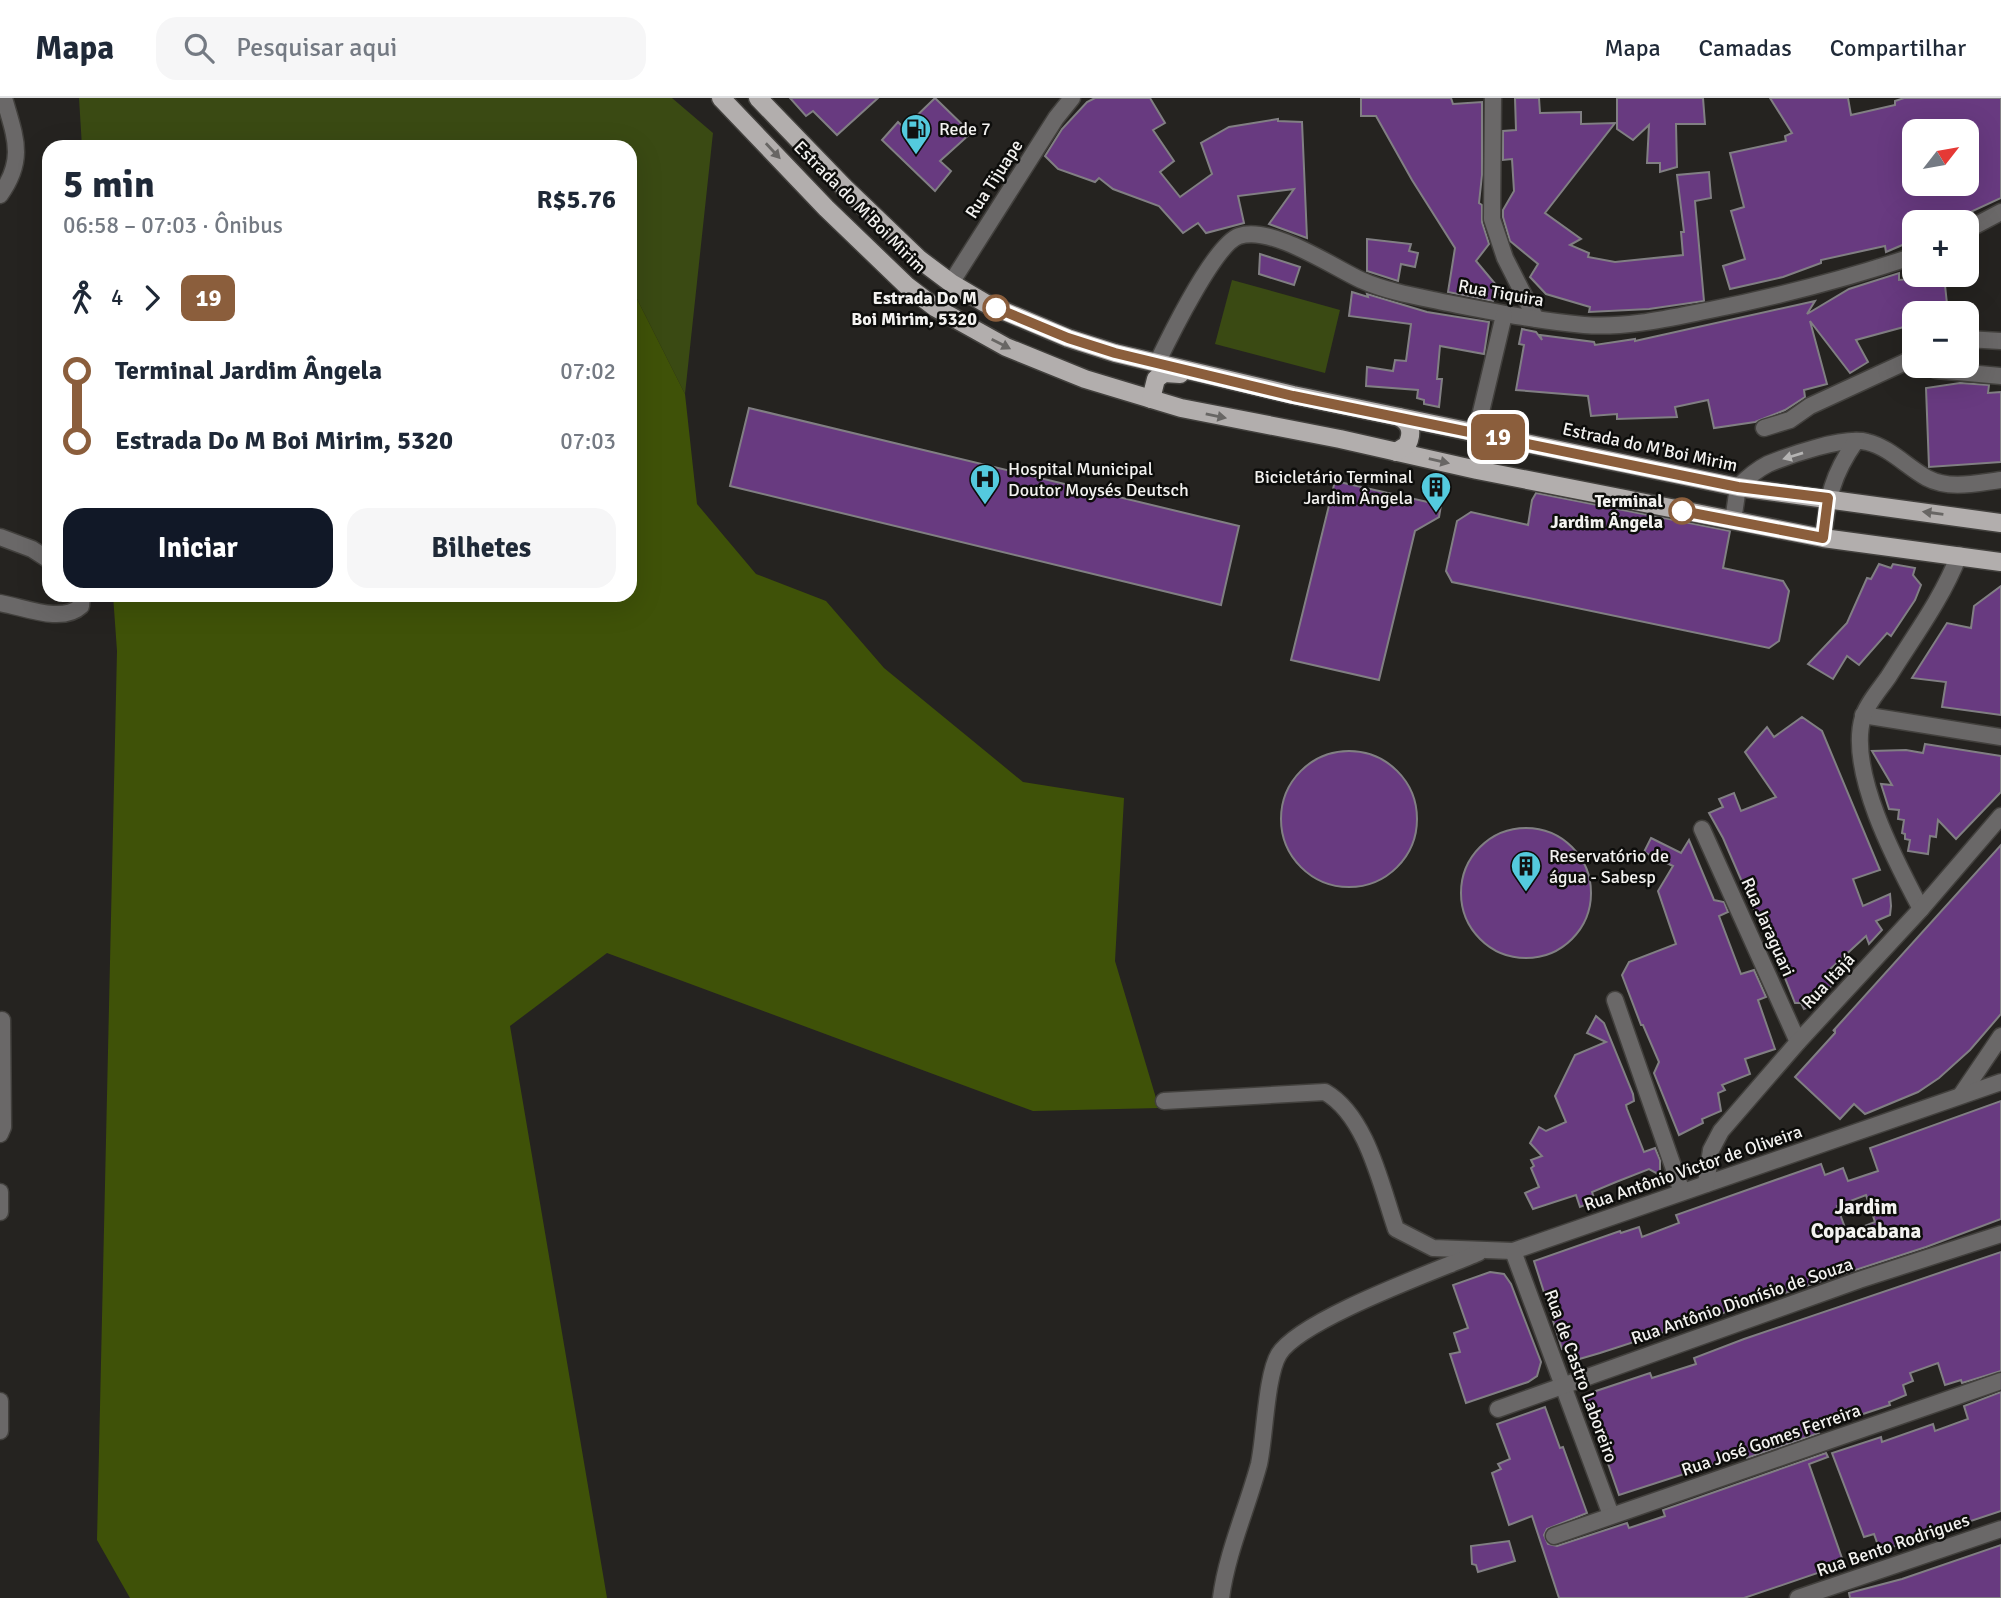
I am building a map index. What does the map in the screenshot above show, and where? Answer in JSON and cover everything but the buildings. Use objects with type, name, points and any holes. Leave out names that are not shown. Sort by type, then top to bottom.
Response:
[{"type":"main road","name":"Estrada do M'Boi Mirim","points":[[721,98],[877,260],[936,307],[1019,353],[1085,379],[1181,408],[1734,521],[1823,538],[2001,562]]},
{"type":"main road","name":"Estrada do M'Boi Mirim","points":[[758,98],[914,255],[951,283],[985,303],[1068,338],[1205,374],[1738,487],[2001,523]]},
{"type":"main road","points":[[1151,399],[1154,382],[1164,373],[1205,374]]},
{"type":"main road","points":[[1396,452],[1407,445],[1411,432],[1407,423],[1399,417]]},
{"type":"street","points":[[0,195],[13,175],[17,160],[17,143],[4,98]]},
{"type":"street","name":"Rua Tijuape","points":[[951,283],[1056,118],[1072,98]]},
{"type":"street","points":[[1493,98],[1492,219],[1506,258],[1536,319]]},
{"type":"street","points":[[1979,224],[2001,212]]},
{"type":"street","name":"Rua Tiquira","points":[[1157,363],[1171,332],[1225,247],[1240,236],[1251,234],[1284,242],[1368,283],[1504,315],[1610,326],[1661,320],[1763,299],[1902,259]]},
{"type":"street","points":[[1476,433],[1504,315]]},
{"type":"street","points":[[1979,340],[2001,341]]},
{"type":"street","points":[[1764,428],[1790,420],[1810,406],[1902,364]]},
{"type":"street","points":[[1979,374],[2001,376]]},
{"type":"street","points":[[1823,538],[1828,498],[1840,463],[1856,441]]},
{"type":"street","points":[[1734,521],[1738,487],[1749,476],[1768,464],[1823,447],[1856,441],[1870,442],[1927,478],[1943,484],[1962,485],[2001,480]]},
{"type":"street","points":[[0,537],[42,555]]},
{"type":"street","points":[[1921,909],[1888,844],[1862,766],[1860,745],[1863,715],[1945,589],[1959,555]]},
{"type":"street","points":[[0,603],[59,615],[74,613],[81,602]]},
{"type":"street","points":[[1863,715],[2001,737]]},
{"type":"street","name":"Rua Itajá","points":[[1706,1184],[1712,1150],[1721,1130],[1921,909],[2001,816]]},
{"type":"street","name":"Rua Jaraguari","points":[[1702,828],[1798,1042]]},
{"type":"street","points":[[1615,1000],[1682,1192]]},
{"type":"street","points":[[0,1134],[3,1126],[2,1020]]},
{"type":"street","points":[[1961,1095],[2001,1037]]},
{"type":"street","name":"Rua Antônio Victor de Oliveira","points":[[1164,1101],[1325,1092],[1335,1098],[1361,1130],[1396,1229],[1433,1248],[1513,1251],[2001,1082]]},
{"type":"street","points":[[0,1192],[0,1212]]},
{"type":"street","name":"Rua Antônio Dionísio de Souza","points":[[1498,1409],[1858,1280],[2001,1234]]},
{"type":"street","points":[[1221,1598],[1225,1570],[1253,1488],[1264,1442],[1278,1355],[1287,1345],[1340,1311],[1484,1250]]},
{"type":"street","name":"Rua de Castro Laboreiro","points":[[1513,1251],[1611,1515]]},
{"type":"street","name":"Rua José Gomes Ferreira","points":[[1553,1536],[2001,1381]]},
{"type":"street","points":[[0,1401],[0,1431]]},
{"type":"street","name":"Rua Bento Rodrigues","points":[[1798,1598],[1835,1591],[2001,1529]]},
{"type":"green space","points":[[79,98],[672,98],[713,133],[685,394],[637,299],[637,140],[82,140]]},
{"type":"green space","points":[[1232,280],[1340,310],[1325,373],[1215,344]]},
{"type":"green space","points":[[637,299],[685,394],[697,504],[756,574],[826,601],[884,668],[1023,782],[1124,798],[1115,961],[1159,1108],[1033,1111],[607,953],[510,1026],[607,1598],[130,1598],[97,1540],[117,651],[114,602],[637,602]]},
{"type":"bus line","name":"19","points":[[996,308],[1068,338],[1115,353],[1293,396],[1738,487],[1828,498],[1823,538],[1682,511]]},
{"type":"place","name":"Rede 7","points":[[916,156]]},
{"type":"place","name":"Estrada Do M Boi Mirim, 5320","points":[[996,308]]},
{"type":"place","name":"Hospital Municipal Doutor Moysés Deutsch","points":[[985,506]]},
{"type":"place","name":"Terminal Jardim Ângela","points":[[1682,511]]},
{"type":"place","name":"Bicicletário Terminal Jardim Ângela","points":[[1436,514]]},
{"type":"place","name":"Reservatório de água - Sabesp","points":[[1526,893]]},
{"type":"district","name":"Jardim Copacabana","points":[[1866,1219]]}]
